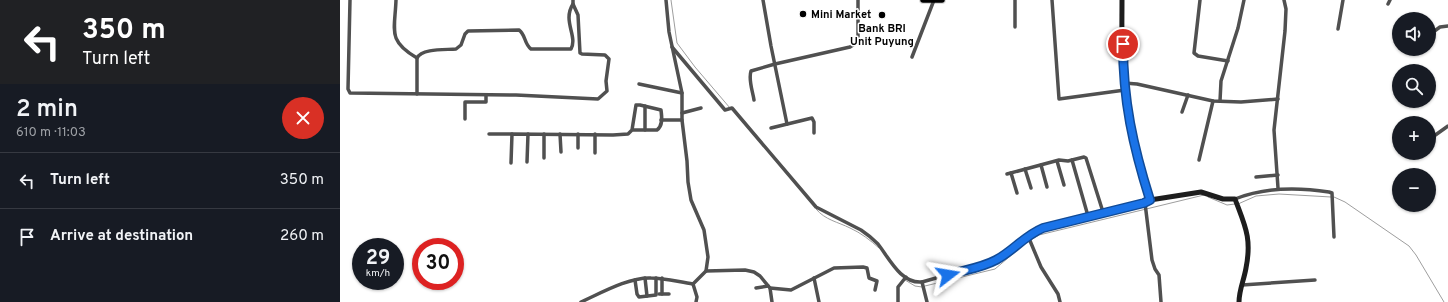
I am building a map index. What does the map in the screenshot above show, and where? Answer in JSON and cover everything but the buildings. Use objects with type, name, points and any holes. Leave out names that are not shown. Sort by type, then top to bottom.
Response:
[{"type":"main road","points":[[923,0],[942,0]]},
{"type":"street","points":[[350,0],[349,92],[367,94],[486,96],[516,95],[596,100],[607,91],[606,81],[609,59],[605,55],[580,53],[578,15],[573,2]]},
{"type":"street","points":[[396,0],[395,38],[404,50],[417,58]]},
{"type":"street","points":[[666,0],[672,47],[682,93],[682,120],[690,192],[693,205],[704,230],[708,257],[706,271],[693,284]]},
{"type":"street","points":[[763,0],[774,64],[787,124]]},
{"type":"street","points":[[754,100],[750,82],[750,72],[774,64],[843,50],[855,45],[858,41],[858,0]]},
{"type":"street","points":[[912,57],[934,0]]},
{"type":"street","points":[[1015,0],[1015,27]]},
{"type":"street","points":[[1052,0],[1059,100],[1125,90]]},
{"type":"street","points":[[1122,0],[1124,83],[1130,129],[1146,202],[1152,260],[1159,275],[1161,302]]},
{"type":"street","points":[[1200,0],[1194,53],[1198,56],[1228,61]]},
{"type":"street","points":[[1220,101],[1221,81],[1240,21],[1244,0]]},
{"type":"street","points":[[1278,188],[1274,130],[1285,31],[1286,9],[1284,0]]},
{"type":"street","points":[[1338,29],[1344,0]]},
{"type":"street","points":[[1388,4],[1390,0]]},
{"type":"street","points":[[417,94],[417,58],[419,55],[424,51],[460,48],[468,30],[519,30],[522,33],[527,46],[531,49],[570,50],[573,42],[569,26],[569,13],[573,2]]},
{"type":"street","points":[[1436,30],[1440,27],[1448,26]]},
{"type":"street","points":[[672,47],[724,109],[728,109],[750,128],[816,207],[868,235],[877,244],[904,279],[914,281],[922,285],[998,259],[1043,228],[1146,202],[1201,192],[1223,199],[1236,201],[1251,192],[1278,188],[1328,191],[1332,196],[1334,237]]},
{"type":"street","points":[[1124,83],[1137,84],[1213,101],[1241,102],[1278,99]]},
{"type":"street","points":[[639,84],[682,93]]},
{"type":"street","points":[[1182,112],[1188,95]]},
{"type":"street","points":[[465,119],[465,102],[486,102],[486,96]]},
{"type":"street","points":[[1198,160],[1213,101]]},
{"type":"street","points":[[488,134],[624,135],[628,134],[632,130],[635,106],[645,106],[660,110],[661,127],[659,130],[632,130]]},
{"type":"street","points":[[644,130],[645,106]]},
{"type":"street","points":[[682,113],[701,108]]},
{"type":"street","points":[[771,128],[812,118],[814,122],[814,134]]},
{"type":"street","points":[[661,120],[682,120]]},
{"type":"street","points":[[1436,134],[1446,126],[1448,132]]},
{"type":"street","points":[[511,163],[512,134]]},
{"type":"street","points":[[527,162],[528,134]]},
{"type":"street","points":[[544,134],[544,158]]},
{"type":"street","points":[[560,134],[560,152]]},
{"type":"street","points":[[578,134],[578,148]]},
{"type":"street","points":[[595,134],[595,153]]},
{"type":"street","points":[[1017,193],[1009,174],[1057,161],[1072,160],[1083,157],[1086,158],[1103,212]]},
{"type":"street","points":[[1072,160],[1088,216]]},
{"type":"street","points":[[1057,161],[1064,185]]},
{"type":"street","points":[[1041,165],[1047,187]]},
{"type":"street","points":[[1025,169],[1031,188]]},
{"type":"street","points":[[1256,177],[1278,175]]},
{"type":"street","points":[[1236,201],[1248,232],[1249,244],[1249,256],[1239,302]]},
{"type":"street","points":[[1029,239],[1041,267],[1058,294],[1060,302]]},
{"type":"street","points":[[756,288],[769,287],[791,290],[834,268],[865,267],[867,269],[868,278],[877,280],[875,290]]},
{"type":"street","points":[[706,271],[749,270],[758,274],[769,287],[772,302]]},
{"type":"street","points":[[581,302],[635,280],[645,278],[662,278],[693,284]]},
{"type":"street","points":[[645,278],[647,296]]},
{"type":"street","points":[[656,278],[656,295]]},
{"type":"street","points":[[662,278],[662,294]]},
{"type":"street","points":[[814,278],[819,302]]},
{"type":"street","points":[[898,302],[898,286],[904,279]]},
{"type":"street","points":[[635,280],[638,297],[669,294]]},
{"type":"street","points":[[1242,286],[1315,280]]},
{"type":"street","points":[[693,284],[697,297],[696,302]]},
{"type":"street","points":[[922,285],[927,302]]},
{"type":"waterway","points":[[671,0],[677,43],[695,67],[730,108]]},
{"type":"waterway","points":[[1238,204],[1256,196],[1279,194],[1331,197]]},
{"type":"waterway","points":[[1031,240],[1039,235],[1204,195]]},
{"type":"waterway","points":[[1208,197],[1227,205],[1235,204]]},
{"type":"waterway","points":[[1334,197],[1345,202],[1409,246],[1444,302]]},
{"type":"waterway","points":[[816,209],[828,218],[862,234],[879,248]]},
{"type":"waterway","points":[[925,286],[995,269],[1028,241]]},
{"type":"waterway","points":[[905,280],[915,286],[922,287]]},
{"type":"place","name":"Mini Market","points":[[803,14]]},
{"type":"place","name":"Bank BRI Unit Puyung","points":[[882,15]]},
{"type":"route","points":[[948,275],[975,268],[998,259],[1032,232],[1103,212],[1144,203],[1150,200],[1130,129],[1124,83],[1123,44]]}]
